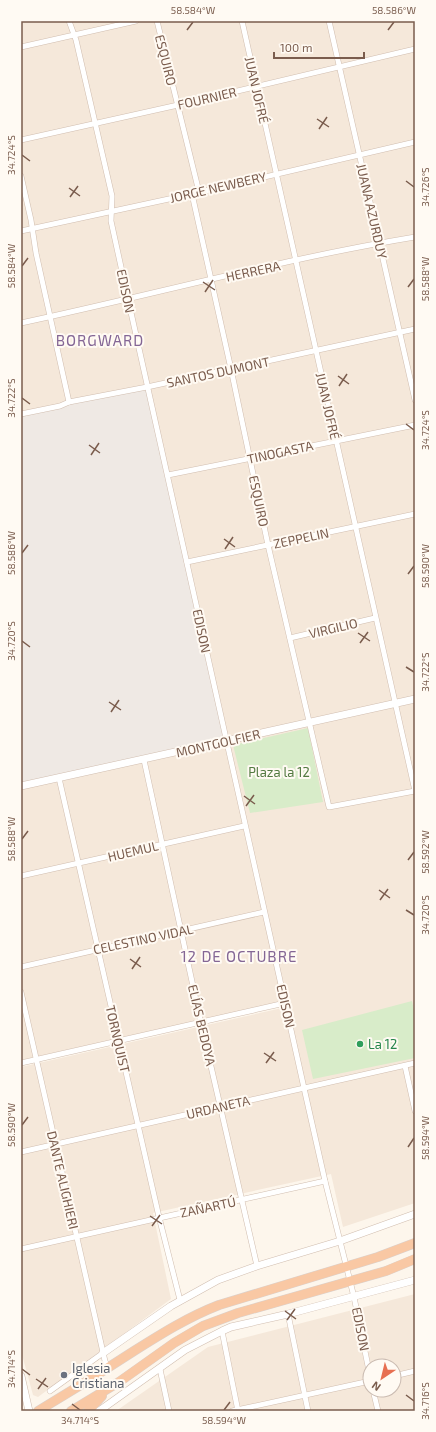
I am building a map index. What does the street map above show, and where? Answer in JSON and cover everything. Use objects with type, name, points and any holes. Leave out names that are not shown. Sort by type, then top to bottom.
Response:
[{"type":"highway","points":[[38,1411],[171,1327],[202,1311],[415,1243]]},
{"type":"highway","points":[[71,1411],[119,1382],[174,1343],[203,1326],[238,1313],[386,1271],[415,1260]]},
{"type":"highway","points":[[88,1411],[119,1382]]},
{"type":"street","name":"EDISON","points":[[69,21],[76,40],[96,122],[113,200],[111,221],[147,387],[168,475],[244,826],[325,1181],[354,1297],[366,1358]]},
{"type":"street","points":[[21,46],[136,21]]},
{"type":"street","name":"ESQUIRO","points":[[156,21],[199,192]]},
{"type":"street","name":"JUAN JOFRÉ","points":[[242,21],[415,791]]},
{"type":"street","name":"JUANA AZURDUY","points":[[329,21],[378,243],[415,400]]},
{"type":"street","name":"FOURNIER","points":[[21,140],[256,87],[415,49]]},
{"type":"street","name":"JORGE NEWBERY","points":[[21,231],[192,194],[415,142]]},
{"type":"street","points":[[21,176],[36,253],[69,402]]},
{"type":"street","name":"ESQUIRO","points":[[192,194],[268,545],[329,807],[415,791]]},
{"type":"street","name":"HERRERA","points":[[21,323],[378,243],[415,237]]},
{"type":"street","name":"SANTOS DUMONT","points":[[21,414],[60,406],[69,402],[147,387],[415,329]]},
{"type":"street","name":"TINOGASTA","points":[[168,475],[415,425]]},
{"type":"street","name":"ZEPPELIN","points":[[187,562],[415,514]]},
{"type":"street","name":"VIRGILIO","points":[[290,638],[375,618]]},
{"type":"street","name":"MONTGOLFIER","points":[[21,786],[226,742],[415,699]]},
{"type":"street","name":"ELÍAS BEDOYA","points":[[144,760],[201,1023],[257,1266]]},
{"type":"street","name":"TORNQUIST","points":[[59,778],[159,1217],[180,1300]]},
{"type":"street","name":"HUEMUL","points":[[21,876],[244,826]]},
{"type":"street","name":"CELESTINO VIDAL","points":[[21,967],[264,912]]},
{"type":"street","name":"DANTE ALIGHIERI","points":[[21,992],[76,1237],[103,1353],[108,1368]]},
{"type":"street","points":[[21,1063],[119,1042],[285,1003]]},
{"type":"street","name":"URDANETA","points":[[21,1152],[415,1063]]},
{"type":"street","points":[[405,1066],[415,1112]]},
{"type":"street","name":"ZAÑARTÚ","points":[[21,1249],[325,1181]]},
{"type":"street","points":[[50,1391],[180,1300],[218,1280],[257,1266],[340,1241],[415,1214]]},
{"type":"street","points":[[100,1411],[193,1345],[222,1331],[239,1325],[288,1314],[415,1280]]},
{"type":"street","points":[[288,1314],[308,1411]]},
{"type":"street","points":[[222,1331],[238,1410]]},
{"type":"street","points":[[160,1369],[169,1411]]},
{"type":"street","points":[[402,1374],[415,1371]]},
{"type":"street","points":[[21,1376],[29,1411]]},
{"type":"street","points":[[232,1411],[362,1383]]},
{"type":"street","points":[[375,1398],[378,1411]]},
{"type":"shaded area","points":[[21,21],[415,21],[415,1203],[343,1227],[331,1174],[153,1213],[171,1299],[38,1397],[33,1395],[21,1351],[21,1067],[291,1006],[290,1000],[21,1060]]},
{"type":"shaded area","points":[[147,387],[226,742],[21,786],[21,414]]},
{"type":"shaded area","points":[[415,1294],[415,1411],[116,1411],[208,1347]]},
{"type":"green space","name":"Plaza la 12","points":[[308,728],[323,802],[250,813],[233,745]]},
{"type":"green space","name":"La 12","points":[[412,1001],[415,1015],[415,1058],[313,1079],[302,1030]]},
{"type":"place","name":"La 12","points":[[360,1044]]},
{"type":"place","name":"Iglesia Cristiana","points":[[64,1375]]},
{"type":"district","name":"BORGWARD","points":[[100,341]]},
{"type":"district","name":"12 DE OCTUBRE","points":[[239,957]]}]
